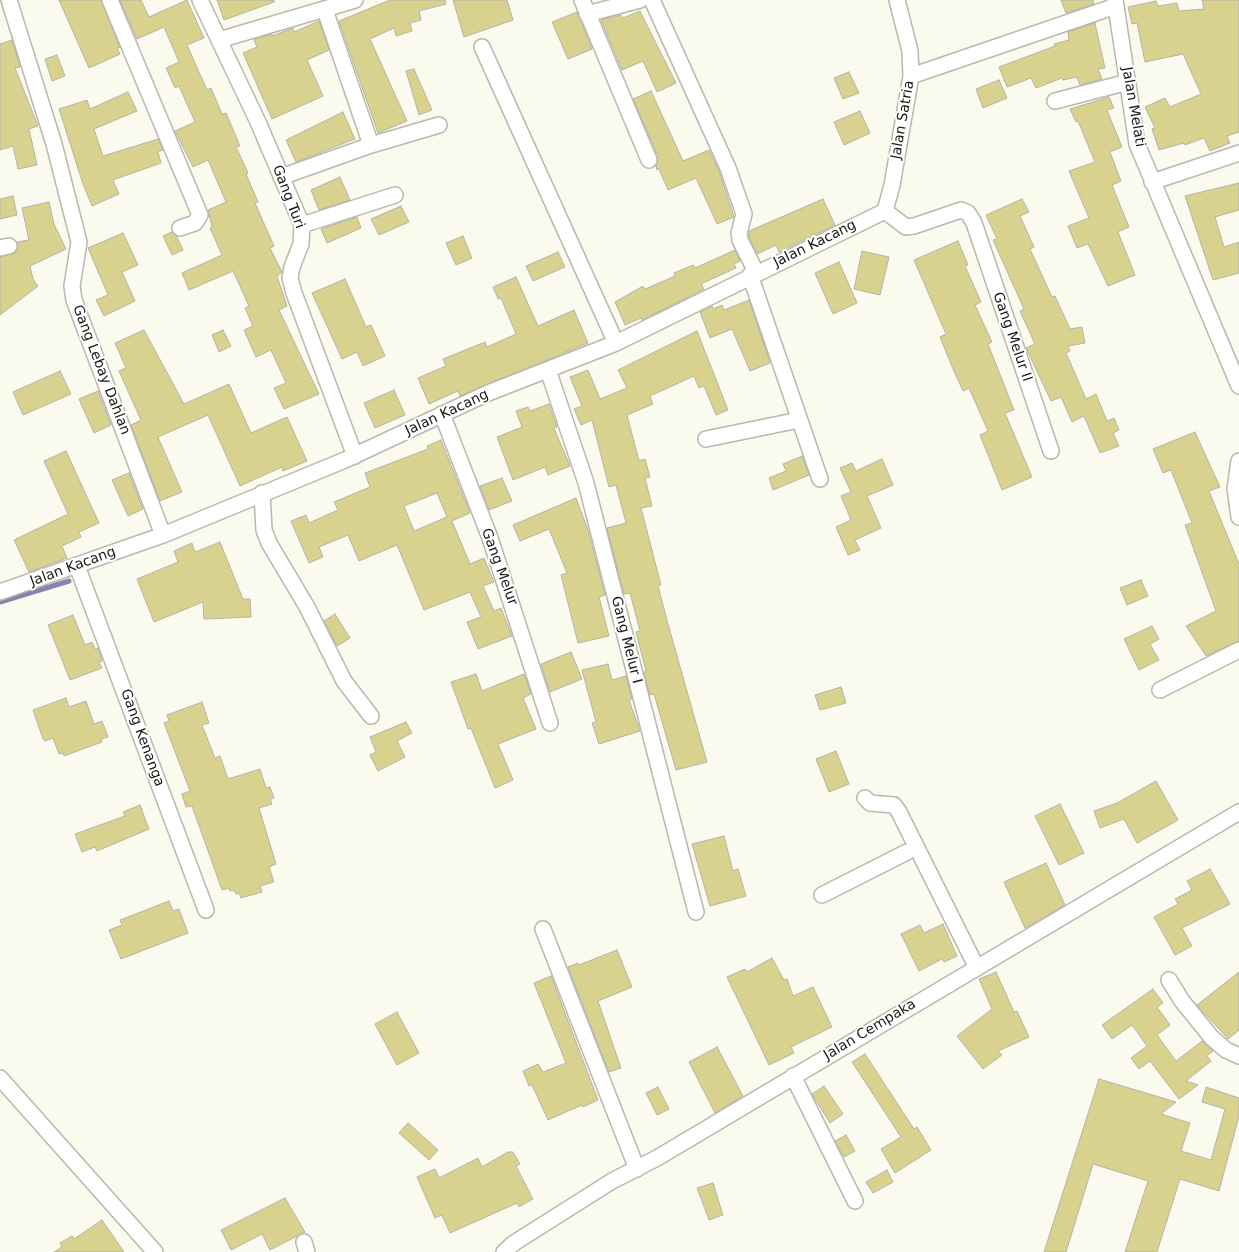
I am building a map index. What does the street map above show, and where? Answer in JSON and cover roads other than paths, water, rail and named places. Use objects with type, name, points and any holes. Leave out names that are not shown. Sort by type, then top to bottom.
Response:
[{"type":"street","name":"Gang Lebay Dahlan","points":[[9,0],[49,126],[77,233],[77,260],[72,286],[74,300],[163,535]]},
{"type":"street","points":[[110,0],[200,215],[195,223],[180,228]]},
{"type":"street","name":"Gang Turi","points":[[200,0],[302,225],[300,244],[290,278],[356,456]]},
{"type":"street","points":[[219,40],[355,0]]},
{"type":"street","points":[[640,0],[585,7],[649,160]]},
{"type":"street","points":[[652,0],[728,168],[744,214],[739,233],[740,240],[753,274],[799,420],[820,479]]},
{"type":"street","name":"Jalan Satria","points":[[885,211],[892,185],[911,76],[910,51],[897,0]]},
{"type":"street","points":[[911,76],[1116,3]]},
{"type":"street","name":"Jalan Melati","points":[[1116,3],[1137,144],[1239,386]]},
{"type":"street","points":[[325,10],[371,145]]},
{"type":"street","points":[[482,47],[616,343]]},
{"type":"street","points":[[1055,102],[1128,82]]},
{"type":"street","points":[[281,177],[371,145],[439,125]]},
{"type":"street","points":[[1152,182],[1239,153]]},
{"type":"street","points":[[302,225],[394,195]]},
{"type":"street","name":"Gang Melur II","points":[[885,211],[906,227],[961,210],[968,213],[974,223],[1051,452]]},
{"type":"street","name":"Jalan Kacang","points":[[0,592],[163,535],[356,456],[442,414],[616,343],[753,274],[885,211]]},
{"type":"street","name":"Gang Melur I","points":[[548,370],[586,483],[696,912]]},
{"type":"street","name":"Gang Melur","points":[[442,414],[502,575],[550,723]]},
{"type":"street","points":[[706,439],[799,420]]},
{"type":"street","points":[[1239,461],[1235,489],[1239,518]]},
{"type":"street","points":[[262,493],[264,530],[269,543],[307,607],[344,680],[371,716]]},
{"type":"street","name":"Gang Kenanga","points":[[77,566],[206,910]]},
{"type":"street","points":[[1160,690],[1239,650]]},
{"type":"street","points":[[865,798],[870,804],[894,805],[899,812],[977,968]]},
{"type":"street","name":"Jalan Cempaka","points":[[504,1252],[514,1243],[612,1181],[797,1084],[977,968],[1239,812]]},
{"type":"street","points":[[822,895],[907,852]]},
{"type":"street","points":[[543,929],[637,1169]]},
{"type":"street","points":[[1169,980],[1182,1001],[1212,1038],[1239,1056]]},
{"type":"street","points":[[0,1078],[155,1252]]},
{"type":"street","points":[[797,1084],[855,1201]]},
{"type":"waterway","points":[[0,602],[69,581]]}]
